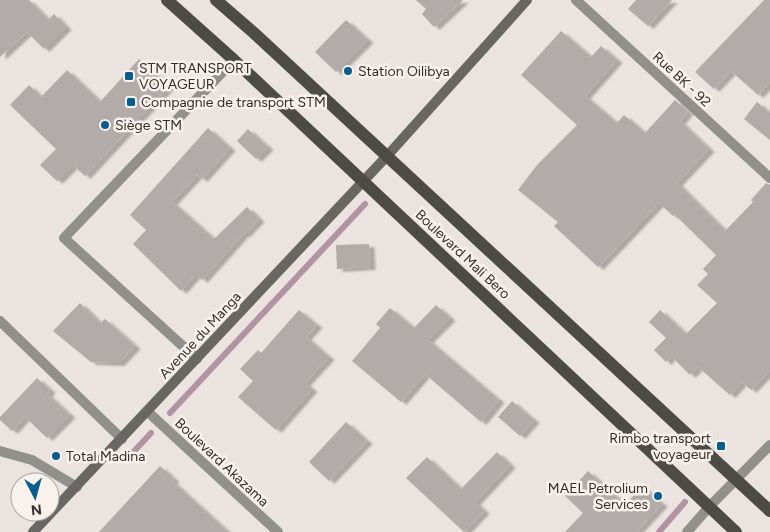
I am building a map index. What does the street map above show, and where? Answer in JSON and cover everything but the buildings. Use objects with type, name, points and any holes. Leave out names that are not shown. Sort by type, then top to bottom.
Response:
[{"type":"main road","name":"Boulevard Mali Bero","points":[[167,0],[234,60],[736,532]]},
{"type":"main road","name":"Boulevard Mali Bero","points":[[216,0],[388,156],[770,511]]},
{"type":"street","name":"Avenue du Manga","points":[[33,532],[388,156],[527,0]]},
{"type":"street","name":"Rue BK - 92","points":[[576,0],[770,178]]},
{"type":"street","points":[[196,359],[64,238],[234,60]]},
{"type":"street","points":[[0,320],[122,439]]},
{"type":"street","name":"Boulevard Akazama","points":[[148,412],[278,532]]},
{"type":"street","points":[[687,532],[770,445]]},
{"type":"street","points":[[0,451],[32,460],[77,487]]},
{"type":"waterway","points":[[170,413],[365,204]]},
{"type":"waterway","points":[[126,460],[151,433]]},
{"type":"waterway","points":[[659,532],[685,502]]},
{"type":"place","name":"Station Oilibya","points":[[348,71]]},
{"type":"place","name":"STM TRANSPORT VOYAGEUR","points":[[129,76]]},
{"type":"place","name":"Compagnie de transport STM","points":[[131,102]]},
{"type":"place","name":"Siège STM","points":[[105,125]]},
{"type":"place","name":"Rimbo transport voyageur","points":[[721,446]]},
{"type":"place","name":"Total Madina","points":[[56,456]]},
{"type":"place","name":"MAEL Petrolium Services","points":[[658,496]]}]
